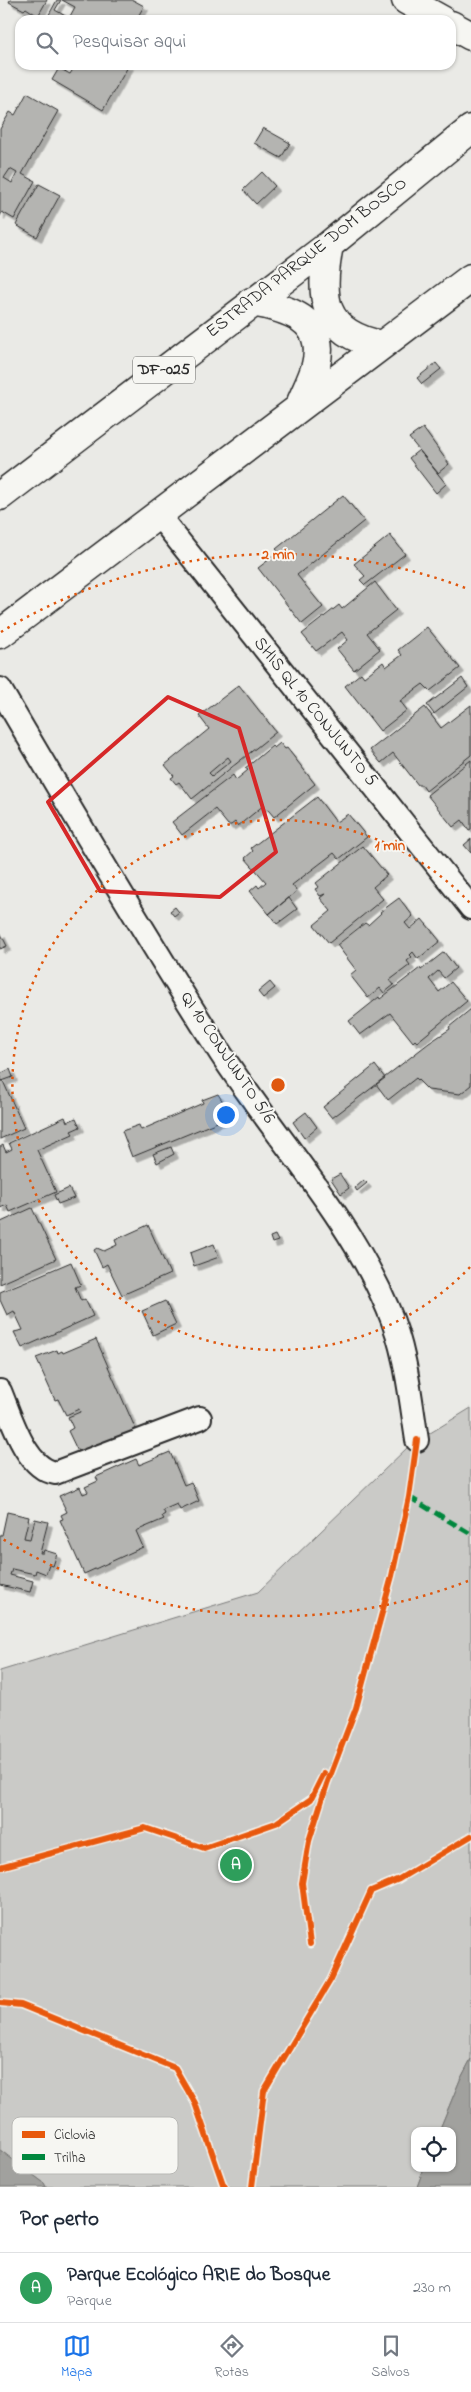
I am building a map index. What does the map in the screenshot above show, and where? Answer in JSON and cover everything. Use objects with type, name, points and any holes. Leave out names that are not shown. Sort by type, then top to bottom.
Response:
[{"type":"main road","points":[[406,0],[433,15]]},
{"type":"main road","points":[[456,28],[471,36]]},
{"type":"main road","name":"ESTRADA PARQUE DOM BOSCO","points":[[0,496],[251,302],[329,245],[471,129]]},
{"type":"main road","points":[[329,245],[323,277],[329,310],[340,328],[348,335],[362,342],[380,345]]},
{"type":"main road","points":[[0,634],[158,516],[300,405],[471,278]]},
{"type":"main road","points":[[251,302],[279,306],[300,317],[313,330],[318,346],[316,365],[300,405]]},
{"type":"street","name":"SHIS QL 10 CONJUNTO 5","points":[[158,516],[471,908]]},
{"type":"street","name":"QI 10 CONJUNTO 5/6","points":[[0,689],[99,858],[222,1055],[352,1240],[388,1308],[401,1346],[417,1440]]},
{"type":"street","points":[[0,1391],[29,1456],[40,1468],[55,1473],[200,1418]]},
{"type":"highlighted area","points":[[168,697],[239,728],[276,852],[220,897],[100,891],[48,802]]},
{"type":"shaded area","points":[[471,1408],[471,2059],[441,2127],[411,2127],[411,2172],[423,2172],[417,2187],[46,2187],[44,2183],[32,2174],[178,2174],[178,2117],[12,2117],[12,2159],[0,2150],[0,1671],[258,1592],[409,1446]]},
{"type":"shaded area","points":[[471,2059],[471,2187],[417,2187],[423,2172],[456,2172],[456,2127],[441,2127]]},
{"type":"shaded area","points":[[0,2150],[12,2159],[12,2174],[32,2174],[44,2183],[46,2187],[0,2187]]},
{"type":"building","points":[[10,0],[47,0],[39,15],[9,2]]},
{"type":"building","points":[[57,0],[61,0],[55,10],[64,15],[49,15]]},
{"type":"building","points":[[62,0],[133,0],[144,6],[139,15],[71,15],[75,7]]},
{"type":"building","points":[[58,70],[63,70],[70,74],[72,70],[126,70],[103,110],[52,80]]},
{"type":"building","points":[[27,93],[58,111],[22,174],[35,181],[14,219],[2,212],[0,216],[0,129],[10,112],[15,115]],"holes":[[[10,169],[17,173],[12,183],[4,178]]]},
{"type":"building","points":[[263,128],[290,143],[281,158],[254,143]]},
{"type":"building","points":[[262,172],[275,186],[256,204],[243,190]]},
{"type":"building","points":[[39,184],[60,195],[37,237],[16,225]]},
{"type":"building","points":[[436,363],[441,369],[422,384],[417,378]]},
{"type":"building","points":[[423,428],[449,464],[438,473],[409,438]]},
{"type":"building","points":[[419,450],[446,484],[436,493],[409,458]]},
{"type":"building","points":[[343,495],[364,521],[297,575],[323,607],[302,624],[258,568],[279,552],[276,549]]},
{"type":"building","points":[[390,535],[405,554],[365,585],[360,580],[365,576],[354,564]]},
{"type":"building","points":[[375,582],[396,610],[367,633],[380,649],[354,670],[337,649],[348,640],[342,632],[316,651],[302,634],[339,605],[342,609]]},
{"type":"building","points":[[427,627],[460,668],[430,691],[423,684],[400,701],[407,710],[380,731],[345,686],[361,673],[364,677],[383,662],[386,667],[402,655],[398,650]]},
{"type":"building","points":[[462,678],[468,687],[434,714],[427,705]]},
{"type":"building","points":[[239,685],[276,732],[192,799],[179,782],[176,784],[171,778],[174,776],[165,765],[209,729],[199,716]],"holes":[[[228,757],[231,761],[212,776],[209,773]]]},
{"type":"building","points":[[471,705],[471,755],[426,791],[422,785],[418,785],[393,753],[381,763],[370,750],[425,707],[441,728]]},
{"type":"building","points":[[280,743],[285,749],[287,748],[315,784],[274,817],[264,805],[238,826],[235,822],[228,825],[215,809],[182,835],[172,822],[233,775],[236,780],[248,770],[245,768],[272,746],[274,748]]},
{"type":"building","points":[[471,760],[471,829],[469,830],[462,820],[453,827],[427,795]]},
{"type":"building","points":[[317,797],[336,822],[348,814],[367,837],[339,859],[334,853],[292,885],[297,891],[269,914],[250,891],[257,885],[259,888],[266,882],[245,858],[253,851],[251,848]]},
{"type":"building","points":[[471,839],[471,853],[464,845]]},
{"type":"building","points":[[363,846],[387,875],[373,887],[383,899],[329,943],[314,925],[331,911],[320,898],[325,894],[320,896],[315,889],[319,887],[316,883]]},
{"type":"building","points":[[289,898],[297,909],[277,924],[269,914]]},
{"type":"building","points":[[399,898],[413,916],[405,923],[410,929],[422,919],[440,941],[418,959],[413,952],[410,955],[412,957],[407,961],[410,965],[390,980],[394,985],[384,993],[380,988],[368,998],[350,975],[356,970],[337,945],[365,923],[368,925],[380,912]]},
{"type":"building","points":[[175,907],[179,912],[174,916],[170,911]]},
{"type":"building","points":[[0,932],[7,946],[0,949]]},
{"type":"building","points":[[444,952],[456,968],[444,978],[438,971],[429,979],[439,992],[451,982],[467,1001],[417,1042],[415,1040],[413,1042],[390,1013],[360,1035],[349,1021],[379,997],[380,999]]},
{"type":"building","points":[[270,982],[275,988],[263,998],[258,992]]},
{"type":"building","points":[[471,1009],[471,1085],[460,1094],[428,1090],[416,1078],[388,1100],[376,1084],[450,1029],[449,1027]]},
{"type":"building","points":[[375,1065],[385,1078],[332,1118],[323,1107]]},
{"type":"building","points":[[10,1069],[13,1077],[2,1081],[0,1074]]},
{"type":"building","points":[[0,1080],[3,1081],[24,1128],[0,1139]]},
{"type":"building","points":[[218,1094],[232,1116],[132,1157],[122,1131],[139,1125],[141,1130],[203,1103],[202,1100]]},
{"type":"building","points":[[306,1112],[317,1127],[304,1138],[293,1122]]},
{"type":"building","points":[[65,1117],[67,1122],[76,1118],[80,1127],[71,1131],[73,1134],[37,1150],[56,1192],[10,1212],[7,1205],[0,1208],[0,1147],[3,1145],[6,1152],[12,1149],[9,1143]]},
{"type":"building","points":[[171,1147],[174,1154],[157,1163],[153,1154]]},
{"type":"building","points":[[340,1174],[349,1188],[341,1194],[331,1179]]},
{"type":"building","points":[[364,1180],[367,1183],[357,1191],[355,1188]]},
{"type":"building","points":[[69,1188],[74,1198],[58,1204],[54,1195]]},
{"type":"building","points":[[32,1208],[56,1259],[0,1284],[0,1219],[1,1222]]},
{"type":"building","points":[[148,1225],[170,1274],[122,1295],[107,1264],[102,1267],[94,1250],[97,1248],[104,1251],[117,1245],[115,1240]]},
{"type":"building","points":[[275,1235],[278,1241],[272,1243],[270,1237]]},
{"type":"building","points":[[214,1244],[219,1257],[194,1266],[190,1253]]},
{"type":"building","points":[[71,1262],[81,1285],[75,1287],[81,1301],[85,1299],[93,1316],[22,1348],[14,1332],[23,1330],[14,1311],[7,1315],[0,1300],[0,1292]]},
{"type":"building","points":[[165,1301],[176,1324],[153,1335],[142,1311]]},
{"type":"building","points":[[96,1339],[136,1430],[80,1456],[68,1431],[73,1428],[68,1417],[80,1412],[79,1409],[66,1415],[58,1399],[55,1400],[36,1358],[57,1350],[58,1353],[62,1351],[63,1353]]},
{"type":"building","points":[[170,1452],[184,1485],[191,1482],[199,1501],[180,1510],[177,1504],[163,1510],[165,1514],[162,1516],[164,1519],[136,1531],[143,1547],[84,1574],[60,1520],[63,1519],[61,1515],[67,1512],[59,1496],[80,1487],[83,1494],[88,1492],[85,1487],[98,1481],[96,1477],[136,1459],[139,1465]]},
{"type":"building","points":[[7,1512],[29,1517],[24,1538],[30,1539],[35,1519],[48,1522],[40,1553],[43,1553],[44,1550],[57,1554],[53,1566],[49,1565],[46,1574],[36,1570],[35,1574],[12,1569],[10,1575],[33,1581],[30,1592],[0,1585],[0,1535],[2,1535]]},
{"type":"marked path","points":[[409,1497],[471,1534]]},
{"type":"cycle path","points":[[310,1944],[302,1883],[309,1841],[327,1784],[356,1708],[392,1576],[409,1497],[417,1440]]},
{"type":"cycle path","points":[[0,1867],[145,1828],[204,1848],[276,1823],[311,1799],[324,1773]]},
{"type":"cycle path","points":[[252,2187],[264,2091],[331,1979],[371,1891],[399,1879],[471,1836]]},
{"type":"cycle path","points":[[0,2003],[21,2005],[175,2068],[195,2103],[224,2187]]},
{"type":"place","name":"Parque Ecológico ARIE do Bosque","points":[[236,1865]]}]
